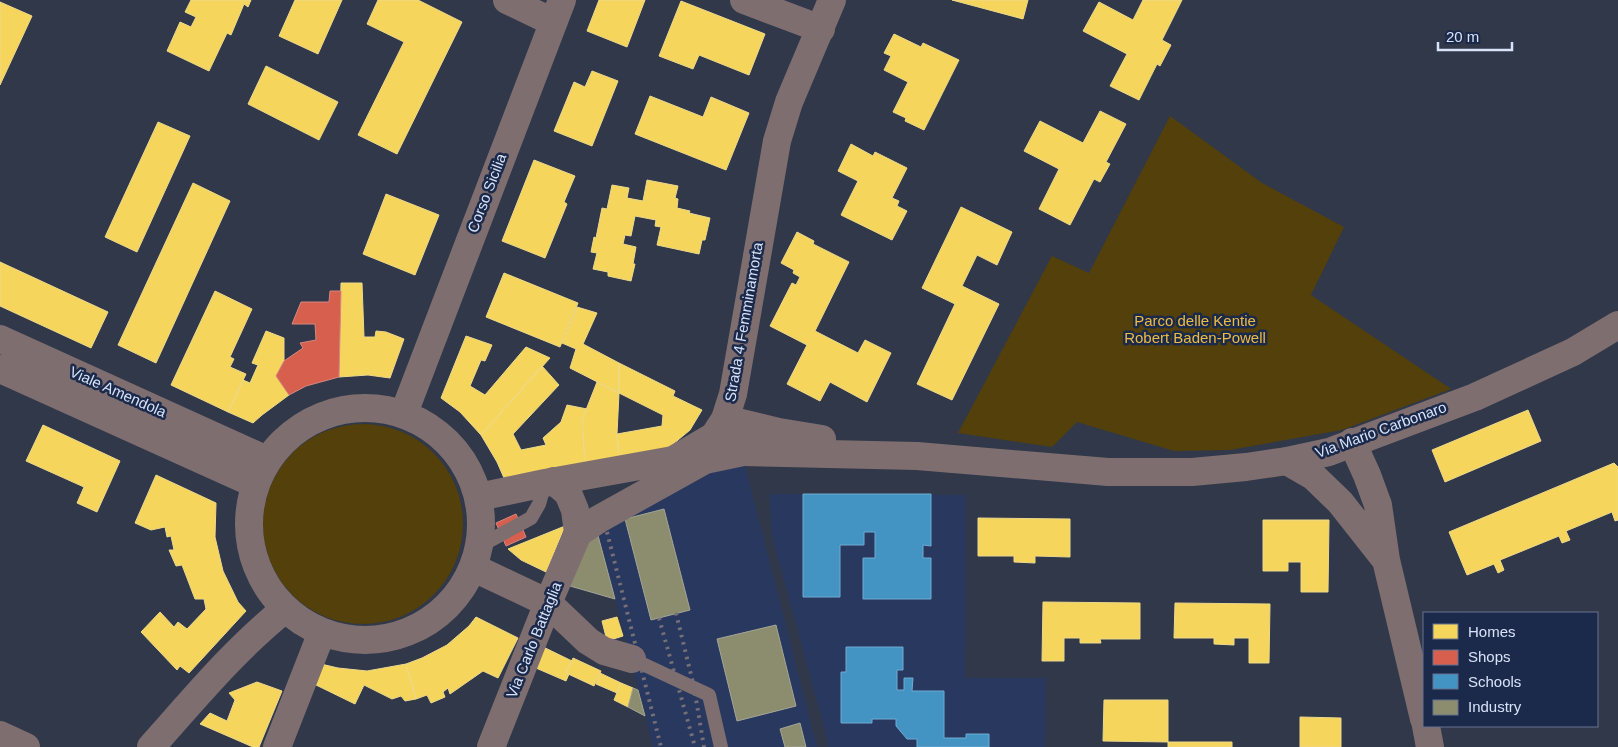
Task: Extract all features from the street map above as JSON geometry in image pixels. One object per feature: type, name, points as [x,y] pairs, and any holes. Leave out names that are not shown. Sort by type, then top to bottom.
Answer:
[{"type":"street","points":[[507,0],[557,11]]},
{"type":"street","points":[[744,0],[821,28]]},
{"type":"street","name":"Strada 4 Femminamorta","points":[[715,438],[733,394],[777,141],[789,102],[832,0]]},
{"type":"street","name":"Corso Sicilia","points":[[404,413],[557,11]]},
{"type":"street","name":"Via Mario Carbonaro","points":[[917,456],[1108,472],[1192,472],[1287,461],[1329,452],[1475,397],[1573,352],[1618,325]]},
{"type":"street","name":"Viale Amendola","points":[[0,339],[267,460]]},
{"type":"street","name":"Viale Amendola","points":[[0,369],[255,484]]},
{"type":"street","points":[[365,407],[404,413],[438,432],[464,461],[479,497],[482,521],[477,557],[459,594],[437,616],[411,632],[382,640],[351,640],[322,632],[285,609],[264,582],[251,551],[248,517],[255,484],[267,460],[293,431],[327,413],[365,407]]},
{"type":"street","points":[[479,497],[549,482],[673,460],[715,438],[779,432],[917,456]]},
{"type":"street","points":[[715,438],[743,452],[917,456]]},
{"type":"street","points":[[549,482],[568,493],[576,510],[578,533],[599,519],[690,469],[715,438]]},
{"type":"street","points":[[1352,442],[1378,504],[1386,560],[1423,715]]},
{"type":"street","points":[[1287,461],[1313,476],[1340,502],[1386,560]]},
{"type":"street","name":"Via Carlo Battaglia","points":[[491,747],[578,533]]},
{"type":"street","points":[[477,557],[499,580],[548,603],[588,641],[604,651],[632,659]]},
{"type":"street","points":[[151,747],[260,629],[285,609]]},
{"type":"street","points":[[277,747],[322,632]]},
{"type":"street","points":[[1426,727],[1430,747]]},
{"type":"street","points":[[0,735],[26,747]]},
{"type":"lane","points":[[477,557],[531,518],[549,482]]},
{"type":"lane","points":[[632,659],[709,695],[721,747]]},
{"type":"shaded area","points":[[744,462],[817,747],[653,747],[596,528],[724,463]]},
{"type":"shaded area","points":[[769,494],[966,495],[965,678],[1046,678],[1045,747],[828,747],[772,536]]},
{"type":"green space","name":"Parco delle Kentie Robert Baden-Powell","points":[[1170,116],[1262,183],[1344,227],[1311,295],[1451,389],[1342,430],[1230,450],[1174,451],[1077,422],[1052,447],[958,433],[1052,256],[1089,273]]},
{"type":"green space","points":[[363,424],[382,426],[410,436],[426,447],[440,461],[455,486],[461,505],[463,524],[461,543],[451,571],[440,587],[426,601],[401,616],[382,622],[363,624],[344,622],[316,612],[300,601],[286,587],[271,562],[265,543],[263,524],[265,505],[275,477],[286,461],[300,447],[325,432],[344,426]]},
{"type":"building: Homes","points":[[191,0],[251,0],[248,7],[244,4],[231,35],[227,33],[209,71],[167,51],[180,22],[191,27],[196,17],[185,12]]},
{"type":"building: Homes","points":[[295,0],[342,0],[318,54],[279,36]]},
{"type":"building: Homes","points":[[378,0],[418,0],[462,22],[397,154],[358,135],[404,42],[367,24]]},
{"type":"building: Homes","points":[[599,0],[645,0],[627,47],[587,31]]},
{"type":"building: Homes","points":[[952,0],[1028,0],[1023,19]]},
{"type":"building: Homes","points":[[1143,0],[1182,0],[1162,40],[1171,45],[1160,66],[1157,64],[1139,100],[1110,86],[1127,54],[1083,31],[1099,2],[1133,20]]},
{"type":"building: Homes","points":[[681,1],[765,34],[749,75],[699,55],[693,69],[659,56]]},
{"type":"building: Homes","points":[[0,2],[32,16],[0,85]]},
{"type":"building: Homes","points":[[894,34],[921,47],[923,43],[959,60],[924,130],[905,121],[906,118],[893,112],[908,82],[884,70],[891,56],[884,53]]},
{"type":"building: Homes","points":[[266,66],[338,102],[319,140],[248,104]]},
{"type":"building: Homes","points":[[592,71],[618,81],[592,146],[554,131],[574,82],[585,87]]},
{"type":"building: Homes","points":[[650,96],[703,117],[711,97],[749,113],[726,170],[635,134]]},
{"type":"building: Homes","points":[[1100,111],[1126,124],[1106,162],[1110,164],[1100,182],[1094,179],[1070,225],[1039,209],[1059,169],[1024,151],[1040,121],[1083,143]]},
{"type":"building: Homes","points":[[158,122],[190,136],[137,252],[105,237]]},
{"type":"building: Homes","points":[[851,144],[873,156],[875,152],[907,168],[892,198],[899,201],[897,206],[907,211],[892,240],[841,215],[858,181],[838,171]]},
{"type":"building: Homes","points":[[534,160],[575,176],[564,202],[567,204],[545,258],[502,241]]},
{"type":"building: Homes","points":[[647,180],[678,186],[675,198],[678,199],[677,208],[710,218],[705,240],[702,240],[699,254],[657,245],[661,227],[655,226],[656,220],[635,216],[631,236],[625,235],[623,244],[636,247],[631,281],[608,276],[608,272],[593,269],[597,253],[591,252],[594,237],[596,238],[602,208],[607,209],[612,185],[629,188],[627,198],[643,201]]},
{"type":"building: Homes","points":[[193,183],[230,201],[156,363],[118,345]]},
{"type":"building: Homes","points":[[386,194],[439,215],[415,275],[363,254]]},
{"type":"building: Homes","points":[[961,207],[1012,232],[997,265],[977,255],[962,286],[999,304],[952,400],[917,384],[955,304],[922,288]]},
{"type":"building: Homes","points":[[797,232],[814,241],[813,244],[849,262],[815,331],[858,353],[865,340],[891,353],[867,402],[830,382],[820,401],[787,384],[807,345],[770,326],[792,283],[796,285],[800,277],[793,273],[794,270],[781,263]]},
{"type":"building: Homes","points":[[0,262],[108,312],[91,348],[0,306]]},
{"type":"building: Homes","points":[[504,273],[578,303],[560,347],[486,317]]},
{"type":"building: Homes","points":[[341,283],[362,283],[364,337],[375,337],[376,331],[386,332],[404,339],[390,378],[368,375],[339,377]]},
{"type":"building: Homes","points":[[215,291],[252,309],[230,357],[234,359],[230,367],[246,374],[228,412],[171,385]]},
{"type":"building: Homes","points":[[577,307],[597,313],[583,344],[619,363],[619,393],[570,368],[576,349],[562,343]]},
{"type":"building: Homes","points":[[266,331],[284,338],[284,361],[276,376],[289,395],[253,423],[228,412],[243,380],[250,383],[258,365],[252,363]]},
{"type":"building: Homes","points":[[466,336],[492,345],[485,361],[481,360],[470,386],[485,395],[526,347],[550,358],[481,435],[460,412],[441,398]]},
{"type":"building: Homes","points":[[619,363],[675,391],[673,396],[702,410],[690,430],[666,450],[619,458],[617,434],[662,426],[663,415],[619,393]]},
{"type":"building: Homes","points":[[542,366],[559,385],[513,434],[521,450],[546,445],[543,438],[561,422],[567,405],[587,409],[582,420],[585,463],[504,478],[481,435]]},
{"type":"building: Homes","points":[[597,382],[619,393],[617,434],[619,458],[585,463],[582,420]]},
{"type":"building: Homes","points":[[1528,410],[1541,441],[1445,482],[1432,450]]},
{"type":"building: Homes","points":[[43,425],[120,461],[97,512],[77,503],[84,487],[26,461]]},
{"type":"building: Homes","points":[[1614,463],[1618,467],[1618,520],[1615,521],[1612,512],[1566,531],[1570,540],[1562,543],[1559,536],[1500,560],[1504,570],[1498,573],[1494,564],[1467,575],[1449,532]]},
{"type":"building: Homes","points":[[156,475],[216,503],[215,537],[223,571],[238,602],[246,611],[189,673],[180,666],[177,670],[141,632],[160,612],[174,627],[178,622],[187,629],[206,609],[204,599],[195,599],[182,565],[176,566],[169,550],[174,550],[171,536],[167,537],[165,527],[151,530],[135,523]]},
{"type":"building: Homes","points":[[978,518],[1070,519],[1070,557],[1035,556],[1035,563],[1014,562],[1014,556],[978,556]]},
{"type":"building: Homes","points":[[1263,520],[1329,520],[1328,592],[1301,592],[1301,562],[1288,562],[1288,571],[1263,571]]},
{"type":"building: Homes","points":[[565,526],[546,572],[521,560],[508,549]]},
{"type":"building: Homes","points":[[1043,602],[1140,603],[1140,639],[1100,639],[1101,643],[1080,643],[1080,638],[1064,638],[1064,661],[1042,661]]},
{"type":"building: Homes","points":[[1175,603],[1270,604],[1269,663],[1249,663],[1249,638],[1234,638],[1234,645],[1214,644],[1214,638],[1174,638]]},
{"type":"building: Homes","points":[[476,617],[518,638],[498,678],[483,671],[450,694],[448,688],[443,692],[445,697],[431,703],[427,695],[416,699],[406,664],[447,645],[469,626]]},
{"type":"building: Homes","points":[[617,617],[623,636],[607,641],[602,621]]},
{"type":"building: Homes","points":[[537,644],[572,661],[566,673],[569,674],[566,681],[529,665]]},
{"type":"building: Homes","points":[[573,658],[601,671],[594,686],[566,673]]},
{"type":"building: Homes","points":[[321,664],[367,671],[406,664],[416,699],[405,701],[401,696],[392,699],[364,685],[355,704],[314,684]]},
{"type":"building: Homes","points":[[600,673],[621,683],[617,693],[596,684]]},
{"type":"building: Homes","points":[[257,682],[282,691],[259,747],[253,747],[200,724],[210,713],[227,721],[235,700],[229,693]]},
{"type":"building: Homes","points":[[621,683],[633,688],[628,707],[614,700]]},
{"type":"building: Homes","points":[[1104,700],[1168,700],[1168,742],[1103,741]]},
{"type":"building: Homes","points":[[1300,717],[1341,718],[1341,747],[1300,747]]},
{"type":"building: Homes","points":[[1168,742],[1232,742],[1232,747],[1168,747]]},
{"type":"building: Shops","points":[[330,291],[341,291],[339,377],[306,386],[289,395],[276,376],[284,361],[303,348],[300,343],[316,340],[315,324],[292,324],[301,302],[329,302]]},
{"type":"building: Shops","points":[[516,514],[526,537],[506,546],[496,523]]},
{"type":"building: Schools","points":[[803,494],[931,494],[931,546],[923,545],[923,558],[931,558],[931,599],[863,599],[863,558],[875,558],[875,532],[864,532],[864,545],[840,545],[840,597],[803,597]]},
{"type":"building: Schools","points":[[846,647],[903,647],[903,670],[897,670],[897,690],[904,690],[904,678],[913,678],[912,691],[944,691],[944,738],[966,738],[966,734],[989,734],[989,747],[917,747],[917,739],[907,739],[896,726],[896,719],[872,719],[872,723],[841,723],[841,672],[846,672]]},
{"type":"building: Industry","points":[[664,509],[690,610],[651,620],[625,519]]},
{"type":"building: Industry","points":[[596,528],[615,599],[563,584]]},
{"type":"building: Industry","points":[[776,625],[796,706],[737,721],[717,639]]},
{"type":"building: Industry","points":[[633,688],[638,690],[645,716],[628,707]]},
{"type":"building: Industry","points":[[800,723],[806,747],[785,747],[780,729]]},
{"type":"railway","points":[[607,532],[661,747]]},
{"type":"railway","points":[[676,613],[694,687],[704,747]]},
{"type":"railway","points":[[659,618],[695,747]]}]
